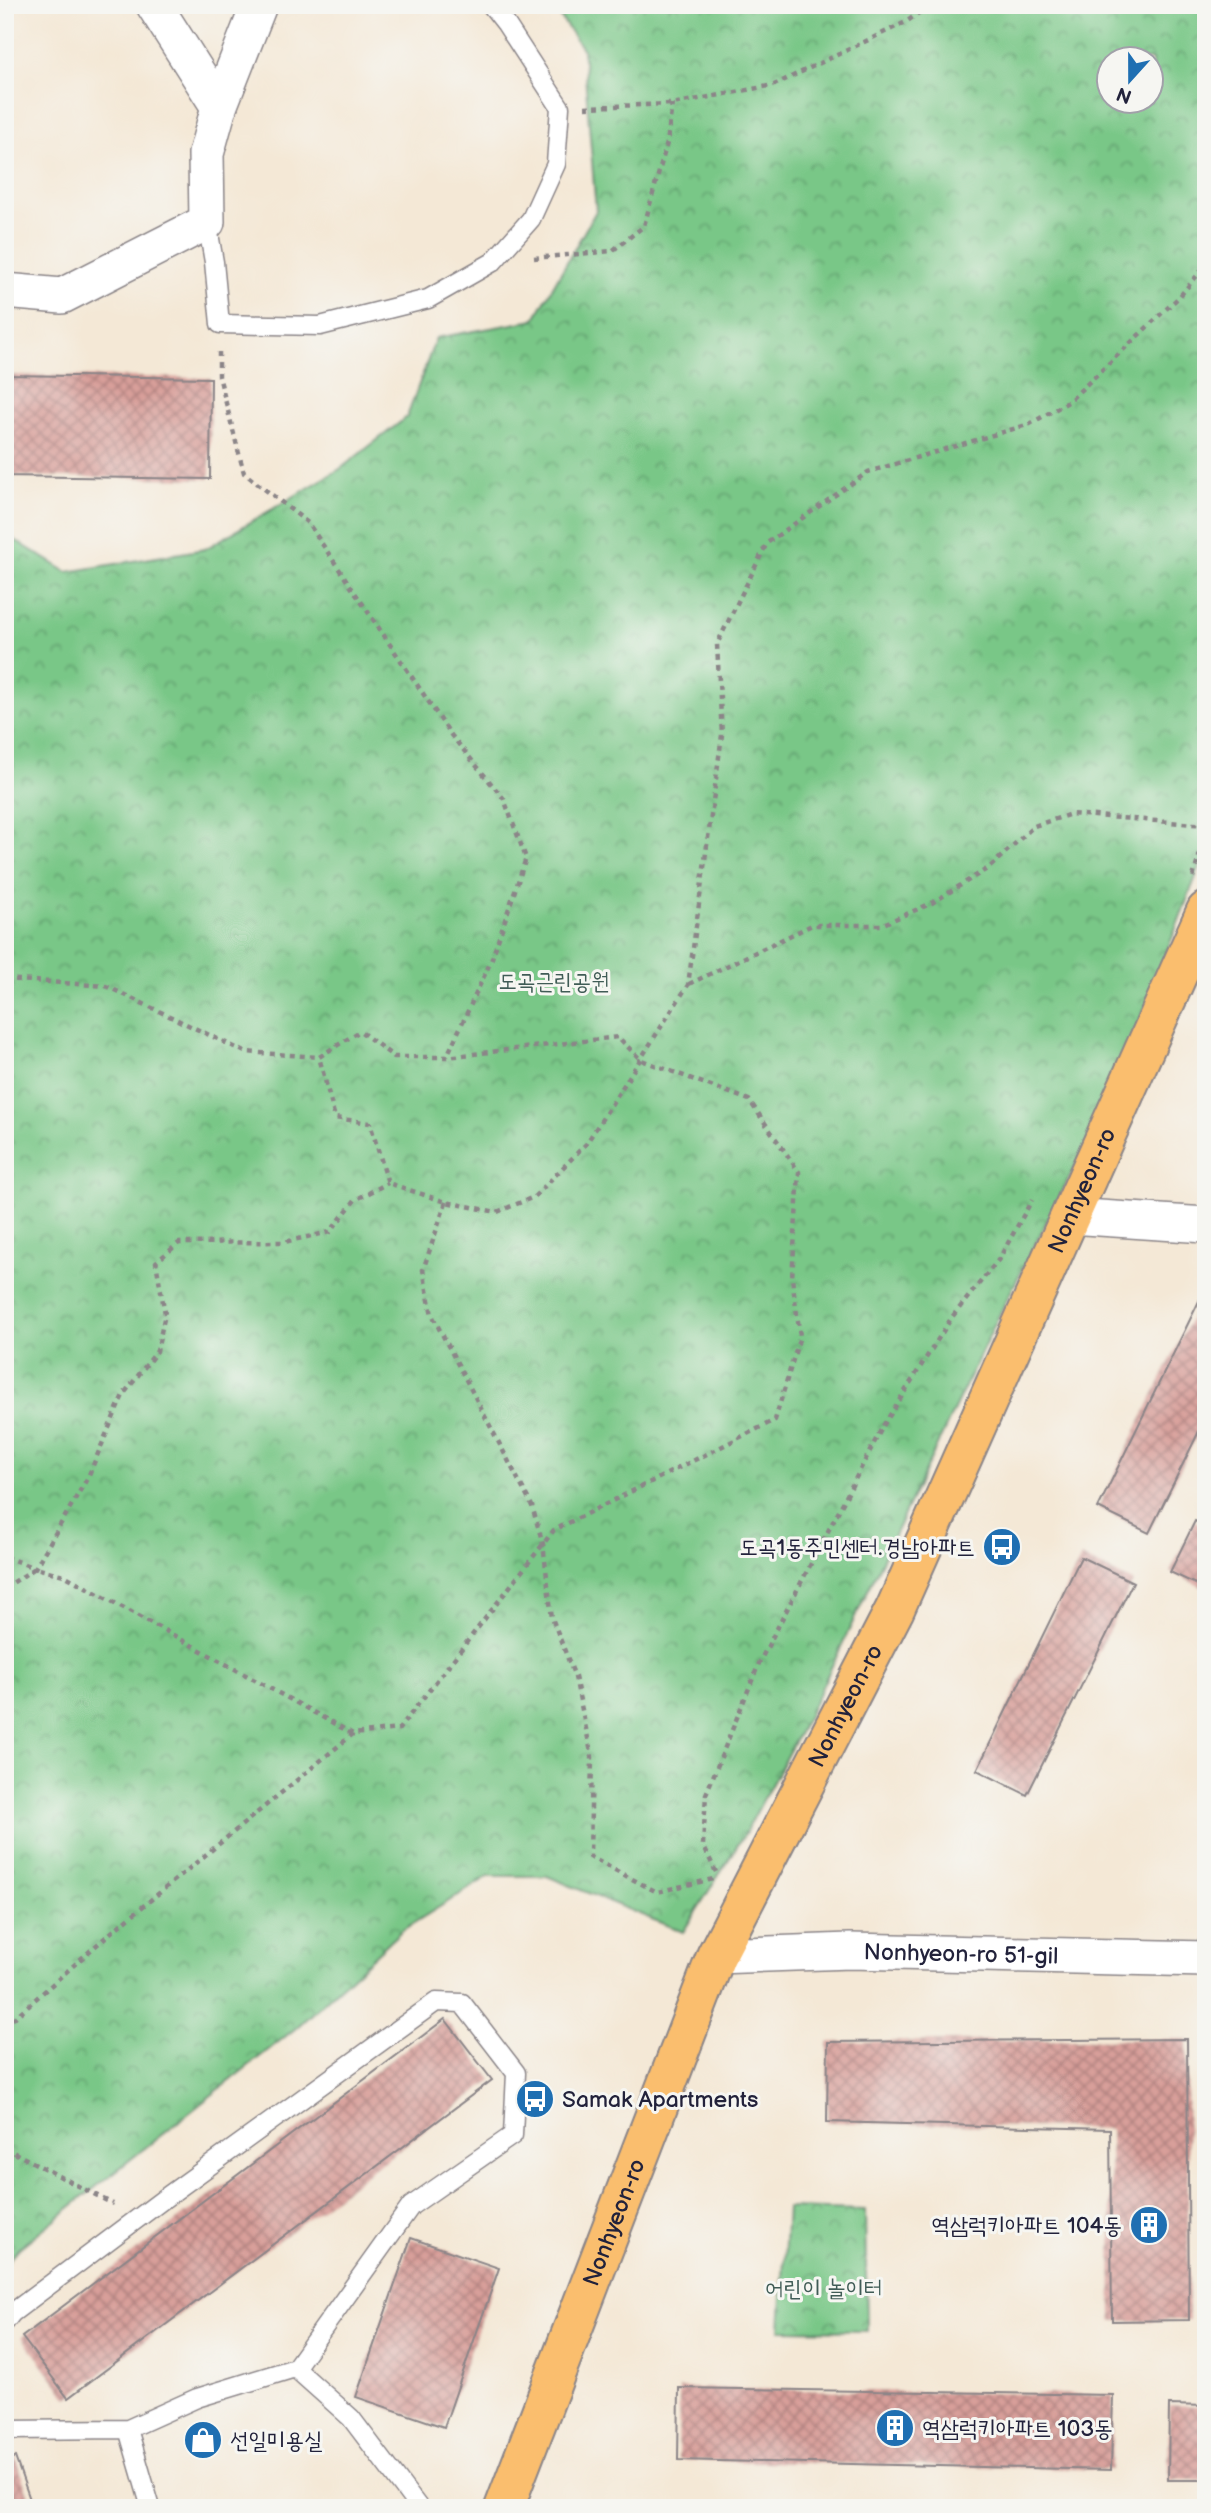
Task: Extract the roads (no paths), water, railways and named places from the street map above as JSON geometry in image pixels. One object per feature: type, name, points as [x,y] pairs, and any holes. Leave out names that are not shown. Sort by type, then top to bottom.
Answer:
[{"type":"main road","name":"Nonhyeon-ro","points":[[504,2508],[716,1956],[895,1609],[1069,1216],[1199,896]]},
{"type":"street","points":[[154,5],[219,107]]},
{"type":"street","points":[[5,291],[62,296],[207,222],[206,153],[219,107],[259,5]]},
{"type":"street","points":[[1069,1216],[1206,1225]]},
{"type":"street","name":"Nonhyeon-ro 51-gil","points":[[716,1956],[850,1951],[1206,1959]]},
{"type":"lane","points":[[207,222],[220,324],[320,326],[428,299],[493,262],[531,219],[556,164],[560,107],[491,5]]},
{"type":"lane","points":[[5,2322],[12,2313],[169,2195],[436,2002],[462,2003],[516,2073],[513,2134],[411,2206],[295,2368],[197,2398],[128,2429],[5,2430]]},
{"type":"lane","points":[[295,2368],[351,2418],[419,2508]]},
{"type":"lane","points":[[128,2429],[151,2508]]},
{"type":"place","name":"도곡1동주민센터.경남아파트","points":[[1002,1547]]},
{"type":"place","name":"Samak Apartments","points":[[535,2099]]},
{"type":"place","name":"역삼럭키아파트 104동","points":[[1149,2225]]},
{"type":"place","name":"역삼럭키아파트 103동","points":[[895,2428]]},
{"type":"place","name":"선일미용실","points":[[203,2440]]},
{"type":"park label","name":"도곡근린공원","points":[[554,981]]},
{"type":"park label","name":"어린이 놀이터","points":[[824,2288]]}]
